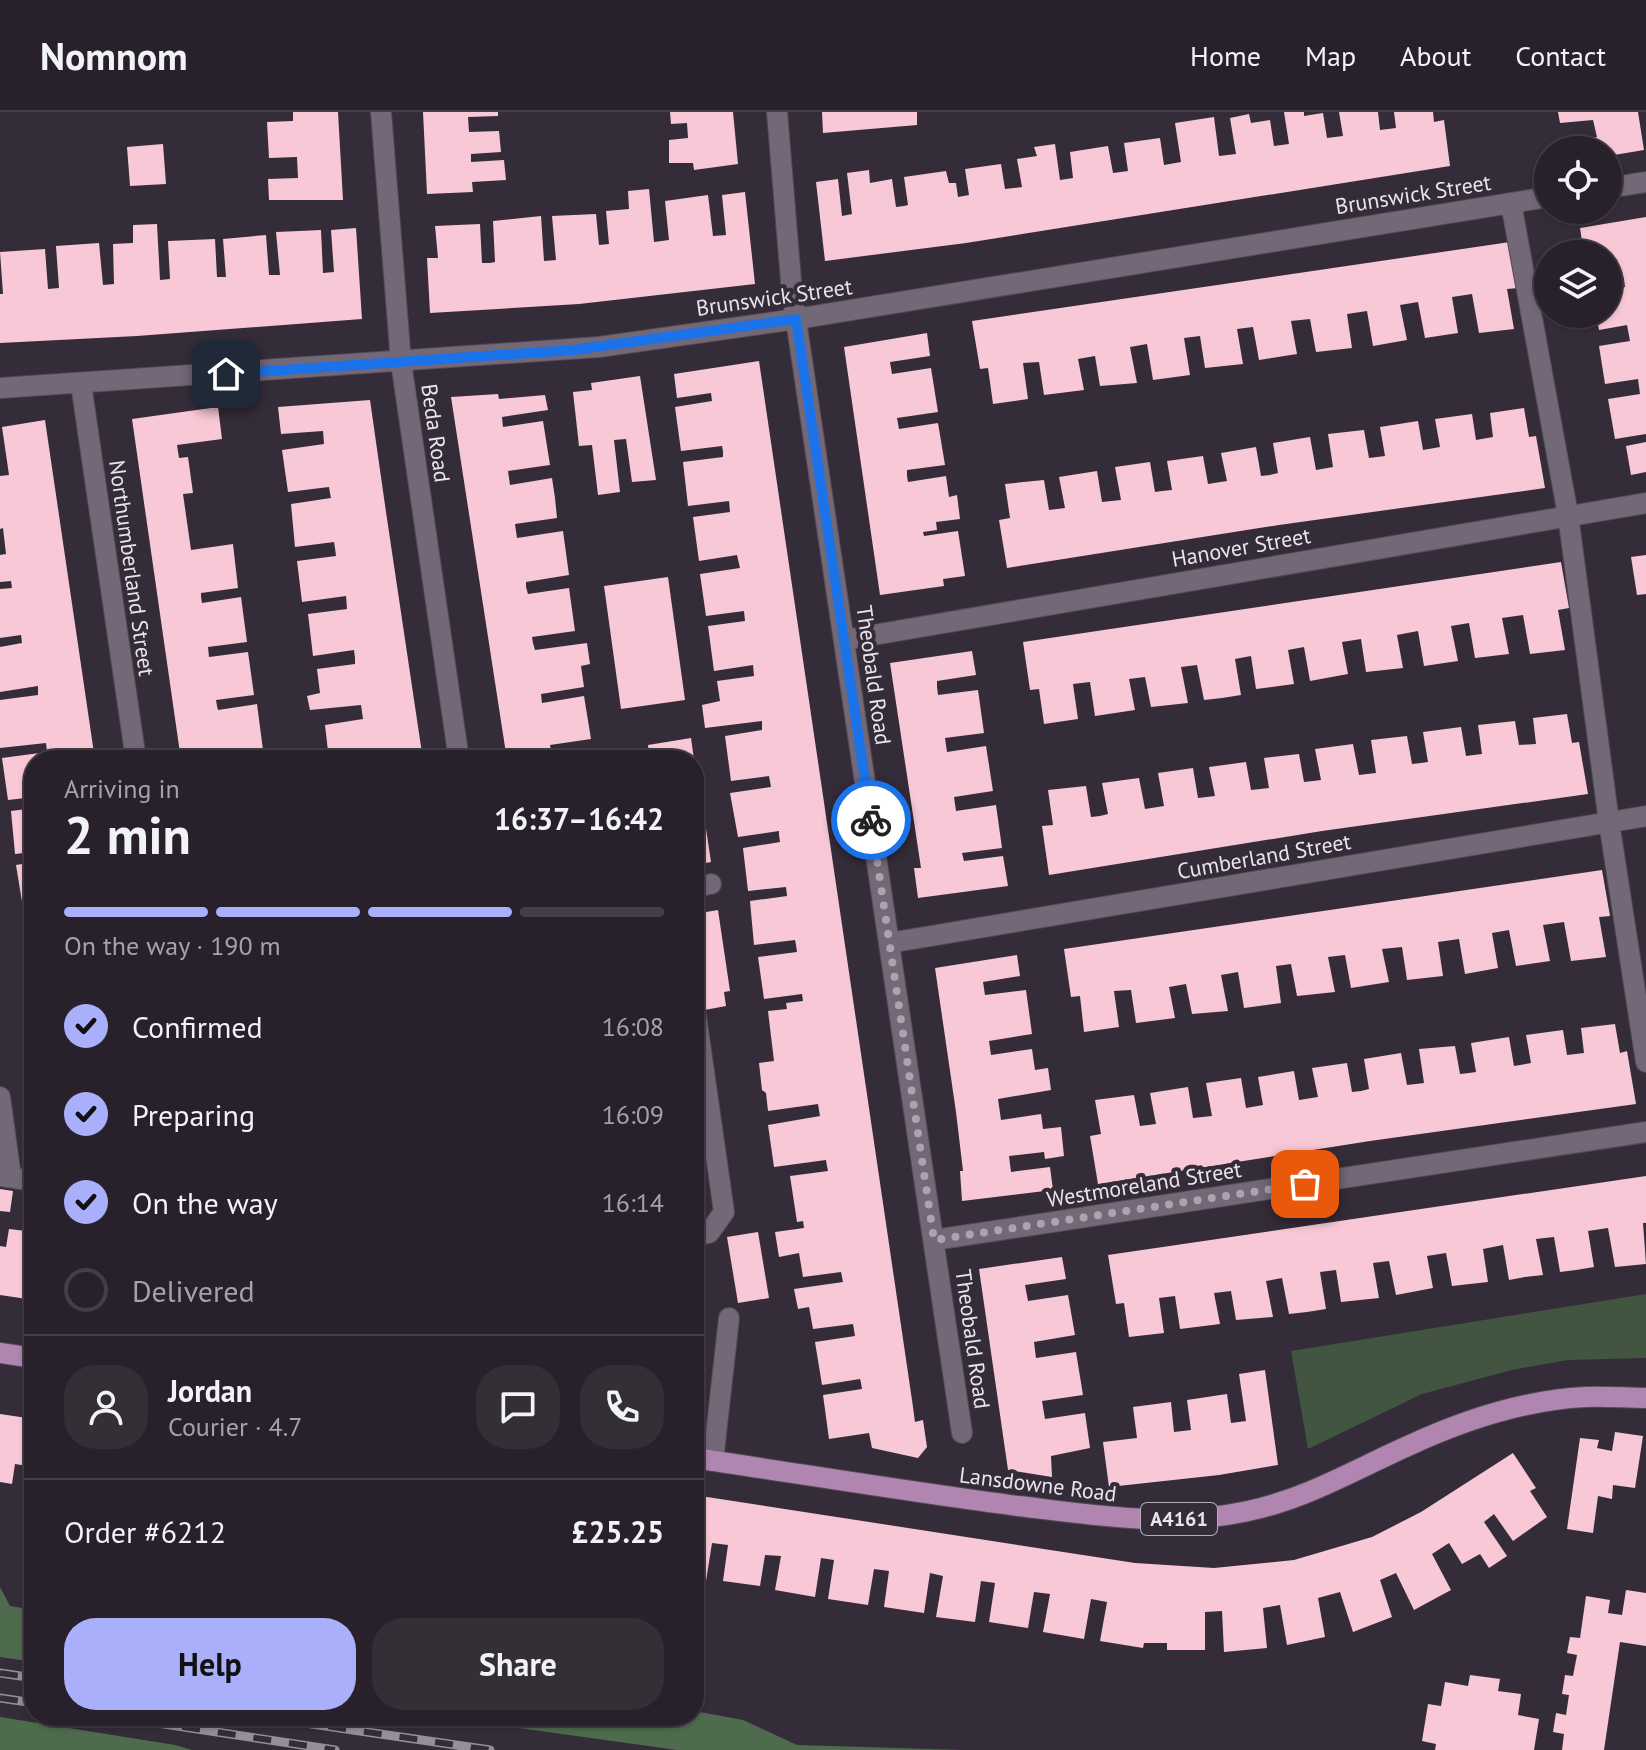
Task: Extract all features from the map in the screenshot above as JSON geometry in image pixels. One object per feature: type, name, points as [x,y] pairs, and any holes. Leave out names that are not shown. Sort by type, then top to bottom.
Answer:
[{"type":"main road","points":[[0,1353],[24,1357]]},
{"type":"main road","name":"Lansdowne Road","points":[[704,1459],[970,1500],[1110,1517],[1194,1519],[1248,1511],[1300,1497],[1412,1444],[1503,1412],[1586,1397],[1646,1398]]},
{"type":"street","name":"Beda Road","points":[[381,112],[401,362],[458,750]]},
{"type":"street","name":"Theobald Road","points":[[777,112],[787,249],[796,319],[962,1433]]},
{"type":"street","points":[[1622,186],[1646,182]]},
{"type":"street","name":"Brunswick Street","points":[[0,388],[599,347],[796,319],[1534,199]]},
{"type":"street","points":[[1511,203],[1568,515],[1609,822],[1646,1062]]},
{"type":"street","name":"Northumberland Street","points":[[81,384],[135,750]]},
{"type":"street","name":"Hanover Street","points":[[844,640],[1646,503]]},
{"type":"street","name":"Cumberland Street","points":[[889,943],[1646,816]]},
{"type":"street","points":[[704,1072],[724,1212],[709,1233],[704,1234]]},
{"type":"street","points":[[0,1097],[6,1176]]},
{"type":"street","name":"Westmoreland Street","points":[[934,1240],[1646,1132]]},
{"type":"street","points":[[704,1454],[729,1318]]},
{"type":"green space","points":[[1646,1294],[1646,1358],[1568,1360],[1512,1370],[1422,1394],[1308,1449],[1291,1351]]},
{"type":"green space","points":[[0,1587],[10,1606],[24,1608],[24,1661],[0,1657]]},
{"type":"green space","points":[[704,1713],[743,1720],[797,1745],[964,1750],[677,1750],[504,1726],[704,1726]]},
{"type":"green space","points":[[0,1717],[24,1721],[24,1726],[56,1726],[192,1750],[0,1750]]},
{"type":"building","points":[[293,112],[338,112],[343,200],[269,200],[268,179],[298,178],[297,157],[269,158],[267,122],[293,121]]},
{"type":"building","points":[[423,112],[498,112],[498,116],[468,117],[469,132],[499,131],[501,152],[471,154],[471,162],[504,160],[506,180],[472,182],[473,192],[427,194]]},
{"type":"building","points":[[670,112],[733,112],[738,164],[694,170],[693,163],[669,163],[669,140],[688,138],[687,123],[671,124]]},
{"type":"building","points":[[822,112],[917,112],[917,125],[823,133]]},
{"type":"building","points":[[1284,112],[1304,112],[1304,116],[1323,113],[1327,138],[1343,136],[1339,112],[1378,112],[1380,130],[1396,128],[1394,112],[1433,112],[1434,122],[1444,120],[1450,166],[966,243],[825,261],[816,182],[838,179],[842,216],[852,214],[847,173],[869,170],[870,183],[892,179],[896,207],[904,206],[908,205],[904,177],[946,171],[949,183],[956,183],[958,197],[969,195],[965,169],[1001,164],[1005,189],[1022,187],[1017,159],[1037,156],[1034,147],[1055,144],[1060,180],[1073,178],[1070,152],[1108,146],[1113,173],[1128,171],[1124,143],[1160,138],[1164,165],[1181,162],[1175,123],[1214,117],[1219,156],[1236,154],[1230,118],[1249,114],[1251,123],[1270,120],[1274,146],[1289,144]]},
{"type":"building","points":[[1558,112],[1638,112],[1644,150],[1622,154],[1622,136],[1597,136],[1593,120],[1560,123]]},
{"type":"building","points":[[163,144],[166,184],[130,186],[127,147]]},
{"type":"building","points":[[649,189],[654,242],[669,240],[665,201],[708,195],[713,236],[726,235],[722,195],[745,192],[755,284],[579,304],[430,313],[427,258],[438,258],[435,226],[480,224],[482,263],[490,263],[495,262],[493,221],[541,216],[544,261],[556,260],[552,216],[596,214],[599,245],[609,244],[606,211],[629,209],[628,191]]},
{"type":"building","points":[[1646,217],[1646,434],[1615,439],[1608,399],[1640,394],[1638,379],[1605,384],[1599,346],[1630,341],[1627,325],[1622,326],[1622,288],[1625,287],[1622,240],[1582,240],[1580,228],[1622,224],[1622,221]]},
{"type":"building","points":[[157,224],[160,280],[170,279],[168,241],[215,239],[217,277],[226,277],[223,239],[266,235],[269,275],[280,275],[276,232],[321,230],[323,273],[334,272],[331,230],[356,228],[362,319],[0,343],[0,294],[3,294],[0,252],[45,249],[48,289],[59,288],[56,246],[99,243],[103,285],[114,284],[113,244],[133,243],[133,225]]},
{"type":"building","points":[[1510,242],[1518,288],[1507,289],[1514,329],[1479,333],[1472,294],[1452,297],[1458,333],[1425,338],[1418,302],[1400,305],[1407,340],[1373,346],[1367,311],[1347,314],[1352,348],[1316,352],[1310,319],[1291,321],[1297,354],[1259,360],[1253,327],[1237,329],[1243,364],[1205,368],[1200,336],[1184,338],[1190,375],[1153,380],[1147,344],[1130,347],[1137,383],[1100,386],[1095,356],[1078,359],[1084,390],[1044,395],[1039,362],[1023,363],[1028,399],[993,404],[988,368],[980,369],[972,321]]},
{"type":"building","points":[[927,333],[930,356],[890,362],[892,374],[931,368],[938,412],[897,418],[899,429],[938,423],[945,465],[907,470],[908,482],[946,476],[949,497],[957,495],[960,519],[936,522],[937,530],[923,532],[924,536],[958,531],[965,576],[943,579],[944,586],[880,595],[844,347]]},
{"type":"building","points":[[759,361],[915,1422],[923,1420],[927,1447],[918,1458],[872,1448],[869,1433],[829,1439],[823,1395],[862,1389],[860,1379],[822,1385],[815,1342],[855,1336],[853,1324],[813,1329],[809,1307],[798,1309],[794,1289],[843,1282],[841,1272],[803,1277],[799,1253],[779,1257],[775,1232],[804,1228],[803,1221],[797,1222],[790,1176],[828,1171],[826,1160],[774,1167],[768,1125],[820,1116],[818,1104],[768,1111],[766,1093],[762,1090],[759,1063],[774,1061],[768,1011],[787,1009],[786,1003],[803,1001],[802,994],[764,999],[758,957],[797,952],[795,940],[754,945],[750,901],[787,896],[786,887],[748,891],[743,848],[780,842],[779,831],[738,837],[730,793],[771,787],[769,776],[731,781],[725,736],[762,730],[762,721],[705,728],[702,705],[720,701],[717,681],[754,676],[753,665],[714,671],[708,626],[745,621],[744,611],[706,616],[700,574],[740,568],[737,555],[699,561],[693,517],[730,512],[729,501],[688,506],[683,462],[723,457],[723,451],[722,446],[681,451],[675,407],[712,401],[711,393],[677,398],[674,374]]},
{"type":"building","points":[[640,376],[656,480],[632,482],[626,439],[614,440],[620,492],[598,495],[592,445],[579,446],[573,392],[592,390],[591,383]]},
{"type":"building","points":[[498,394],[499,399],[545,395],[548,410],[502,417],[503,427],[543,421],[550,465],[508,471],[510,485],[552,478],[557,518],[515,524],[517,538],[563,531],[569,575],[526,582],[526,587],[528,594],[569,588],[575,631],[532,637],[535,650],[587,643],[590,664],[581,666],[584,687],[541,694],[542,703],[584,696],[591,739],[550,745],[551,750],[505,750],[451,397]]},
{"type":"building","points":[[370,400],[422,750],[328,750],[325,725],[363,719],[361,705],[310,710],[307,696],[320,693],[317,669],[355,664],[355,658],[354,650],[313,656],[308,614],[347,609],[346,596],[302,602],[297,561],[336,556],[334,542],[295,547],[291,504],[331,498],[329,487],[288,492],[282,450],[324,444],[323,431],[281,434],[278,407]]},
{"type":"building","points":[[218,407],[222,439],[177,445],[179,458],[188,457],[193,493],[183,494],[191,550],[233,544],[238,588],[201,593],[201,597],[202,603],[241,597],[247,642],[208,647],[209,657],[248,652],[254,695],[216,700],[218,710],[257,704],[263,750],[180,750],[132,419]]},
{"type":"building","points":[[1524,408],[1529,437],[1536,436],[1545,488],[1279,525],[1007,568],[999,520],[1010,518],[1005,484],[1044,480],[1049,510],[1065,508],[1059,477],[1097,471],[1102,502],[1121,500],[1115,467],[1150,462],[1155,492],[1172,490],[1167,461],[1203,456],[1208,484],[1227,481],[1221,453],[1256,447],[1261,476],[1270,475],[1278,473],[1273,443],[1310,437],[1316,470],[1333,467],[1328,434],[1364,430],[1369,458],[1385,456],[1380,427],[1418,421],[1423,450],[1440,447],[1435,419],[1472,414],[1476,440],[1493,437],[1490,413]]},
{"type":"building","points":[[45,420],[94,750],[47,750],[46,743],[0,748],[0,700],[38,695],[38,686],[0,692],[0,647],[22,643],[21,635],[0,638],[0,589],[12,588],[11,581],[0,582],[0,555],[6,554],[3,528],[0,529],[0,476],[9,475],[2,427]]},
{"type":"building","points":[[1646,442],[1646,472],[1631,475],[1626,446]]},
{"type":"building","points":[[1646,555],[1646,594],[1637,595],[1631,557]]},
{"type":"building","points":[[1561,562],[1569,608],[1558,610],[1565,650],[1530,654],[1523,615],[1502,618],[1509,654],[1475,658],[1469,623],[1451,626],[1458,661],[1424,666],[1418,631],[1397,635],[1403,668],[1366,672],[1361,639],[1342,642],[1348,674],[1310,681],[1304,647],[1288,650],[1294,684],[1256,689],[1251,656],[1235,659],[1241,695],[1222,698],[1204,700],[1197,665],[1181,667],[1188,703],[1151,707],[1145,677],[1129,679],[1135,710],[1095,716],[1090,682],[1073,684],[1078,719],[1044,724],[1039,689],[1030,690],[1023,642]]},
{"type":"building","points":[[668,577],[685,700],[621,709],[604,586]]},
{"type":"building","points":[[972,651],[976,675],[937,681],[938,695],[978,690],[984,733],[945,738],[947,752],[986,746],[993,791],[954,797],[956,811],[996,805],[1002,848],[962,853],[964,861],[1003,856],[1008,886],[918,898],[914,868],[921,868],[890,663]]},
{"type":"building","points":[[1567,714],[1572,743],[1579,742],[1588,794],[1322,831],[1049,875],[1042,826],[1053,825],[1048,790],[1086,786],[1091,817],[1100,816],[1108,814],[1102,783],[1139,778],[1145,809],[1164,806],[1158,773],[1193,768],[1198,798],[1215,796],[1209,767],[1246,762],[1251,790],[1269,788],[1264,758],[1299,754],[1304,782],[1321,780],[1315,749],[1353,744],[1359,775],[1376,773],[1371,740],[1407,736],[1412,764],[1421,763],[1428,762],[1423,732],[1461,727],[1466,756],[1482,754],[1478,725],[1515,721],[1519,745],[1536,744],[1533,718]]},
{"type":"building","points":[[691,738],[693,750],[649,750],[648,745]]},
{"type":"building","points":[[24,755],[24,798],[8,800],[2,758]]},
{"type":"building","points":[[24,809],[24,853],[15,854],[11,811]]},
{"type":"building","points":[[704,822],[711,862],[704,863]]},
{"type":"building","points":[[24,864],[23,908],[16,865]]},
{"type":"building","points":[[1602,870],[1610,916],[1599,917],[1606,957],[1571,961],[1564,922],[1543,925],[1550,961],[1516,966],[1509,930],[1492,933],[1498,968],[1465,974],[1459,939],[1438,942],[1443,976],[1407,980],[1402,947],[1382,949],[1389,982],[1351,988],[1345,955],[1328,957],[1335,992],[1297,996],[1291,964],[1276,966],[1281,1003],[1244,1008],[1238,972],[1221,975],[1228,1011],[1192,1014],[1186,984],[1169,987],[1175,1018],[1136,1023],[1131,990],[1114,991],[1119,1027],[1084,1032],[1080,996],[1071,997],[1064,949]]},
{"type":"building","points":[[718,910],[730,991],[724,992],[726,1006],[704,1010],[704,912]]},
{"type":"building","points":[[1017,955],[1020,976],[983,982],[985,995],[1026,990],[1032,1034],[989,1041],[991,1055],[1032,1049],[1035,1070],[1048,1068],[1051,1090],[998,1099],[1001,1120],[1041,1114],[1043,1129],[1061,1127],[1064,1156],[1045,1159],[1044,1152],[1009,1156],[1011,1172],[1050,1167],[1053,1190],[962,1201],[960,1171],[963,1171],[935,968]]},
{"type":"building","points":[[1615,1024],[1620,1053],[1627,1051],[1636,1104],[1370,1141],[1098,1184],[1090,1136],[1101,1134],[1095,1100],[1134,1095],[1140,1126],[1156,1124],[1150,1093],[1188,1087],[1193,1118],[1212,1116],[1206,1083],[1241,1078],[1246,1108],[1263,1105],[1258,1077],[1294,1071],[1299,1100],[1318,1097],[1312,1068],[1347,1063],[1352,1092],[1361,1091],[1369,1089],[1364,1059],[1401,1053],[1407,1085],[1424,1083],[1419,1049],[1455,1046],[1460,1074],[1469,1073],[1476,1072],[1471,1043],[1509,1037],[1514,1066],[1531,1063],[1526,1035],[1563,1030],[1567,1055],[1584,1053],[1581,1028]]},
{"type":"building","points":[[1646,1176],[1646,1223],[1643,1223],[1646,1264],[1615,1267],[1608,1228],[1588,1231],[1594,1267],[1576,1270],[1560,1272],[1554,1237],[1536,1239],[1543,1275],[1509,1280],[1503,1245],[1483,1249],[1488,1282],[1452,1286],[1446,1253],[1427,1256],[1433,1288],[1396,1295],[1389,1261],[1373,1263],[1379,1298],[1341,1302],[1336,1270],[1320,1272],[1326,1309],[1307,1312],[1289,1314],[1282,1278],[1266,1281],[1273,1317],[1236,1320],[1231,1291],[1214,1293],[1220,1324],[1180,1329],[1175,1296],[1159,1298],[1164,1333],[1129,1337],[1124,1303],[1116,1304],[1108,1255]]},
{"type":"building","points":[[0,1189],[13,1191],[10,1212],[0,1211]]},
{"type":"building","points":[[9,1229],[24,1231],[24,1299],[0,1295],[0,1246],[6,1247]]},
{"type":"building","points":[[758,1232],[769,1298],[738,1303],[727,1237]]},
{"type":"building","points":[[1062,1257],[1066,1279],[1025,1285],[1028,1301],[1068,1295],[1075,1335],[1034,1342],[1036,1358],[1076,1352],[1083,1395],[1042,1401],[1045,1419],[1085,1413],[1090,1448],[1051,1456],[1052,1477],[1008,1470],[979,1269]]},
{"type":"building","points":[[1265,1370],[1278,1465],[1109,1487],[1103,1442],[1137,1438],[1133,1407],[1171,1402],[1174,1432],[1191,1430],[1187,1400],[1227,1394],[1231,1423],[1246,1421],[1239,1374]]},
{"type":"building","points":[[0,1414],[24,1418],[24,1465],[15,1464],[12,1484],[0,1482]]},
{"type":"building","points":[[1615,1432],[1643,1436],[1635,1488],[1613,1485],[1612,1499],[1598,1496],[1593,1533],[1567,1529],[1580,1438],[1599,1440],[1597,1448],[1612,1451]]},
{"type":"building","points":[[1513,1453],[1536,1488],[1530,1491],[1547,1517],[1513,1541],[1494,1514],[1484,1522],[1507,1556],[1489,1568],[1480,1554],[1462,1564],[1449,1543],[1432,1554],[1451,1590],[1414,1610],[1396,1573],[1380,1580],[1392,1617],[1353,1632],[1340,1592],[1318,1598],[1325,1637],[1287,1645],[1280,1605],[1263,1608],[1267,1648],[1224,1652],[1222,1611],[1205,1612],[1205,1650],[1167,1650],[1167,1643],[1144,1643],[1143,1648],[1100,1641],[1107,1602],[1091,1599],[1084,1639],[1043,1632],[1050,1594],[1034,1592],[1028,1628],[989,1622],[995,1583],[981,1581],[975,1622],[936,1617],[943,1576],[930,1573],[924,1613],[884,1607],[889,1571],[874,1569],[868,1605],[828,1599],[834,1560],[821,1558],[815,1597],[775,1590],[781,1556],[765,1555],[760,1586],[723,1581],[728,1545],[712,1543],[704,1581],[704,1497],[1135,1563],[1214,1568],[1294,1560],[1372,1537],[1421,1512]]},
{"type":"building","points":[[1626,1590],[1646,1593],[1646,1646],[1620,1642],[1604,1750],[1562,1750],[1564,1734],[1553,1732],[1556,1713],[1566,1715],[1569,1695],[1562,1694],[1565,1675],[1573,1676],[1577,1655],[1567,1653],[1570,1637],[1580,1638],[1586,1596],[1610,1600],[1608,1613],[1622,1615]]},
{"type":"building","points":[[1470,1675],[1500,1679],[1498,1691],[1521,1694],[1518,1715],[1539,1719],[1534,1750],[1435,1750],[1436,1744],[1422,1741],[1428,1704],[1441,1706],[1445,1682],[1468,1686]]},
{"type":"railway","points":[[0,1673],[24,1677]]},
{"type":"railway","points":[[0,1698],[24,1702]]},
{"type":"railway","points":[[177,1726],[335,1750]]},
{"type":"railway","points":[[326,1726],[490,1750]]},
{"type":"way so far","points":[[871,820],[934,1240],[1305,1184]]},
{"type":"route","points":[[226,374],[573,350],[796,319],[871,820]]}]
